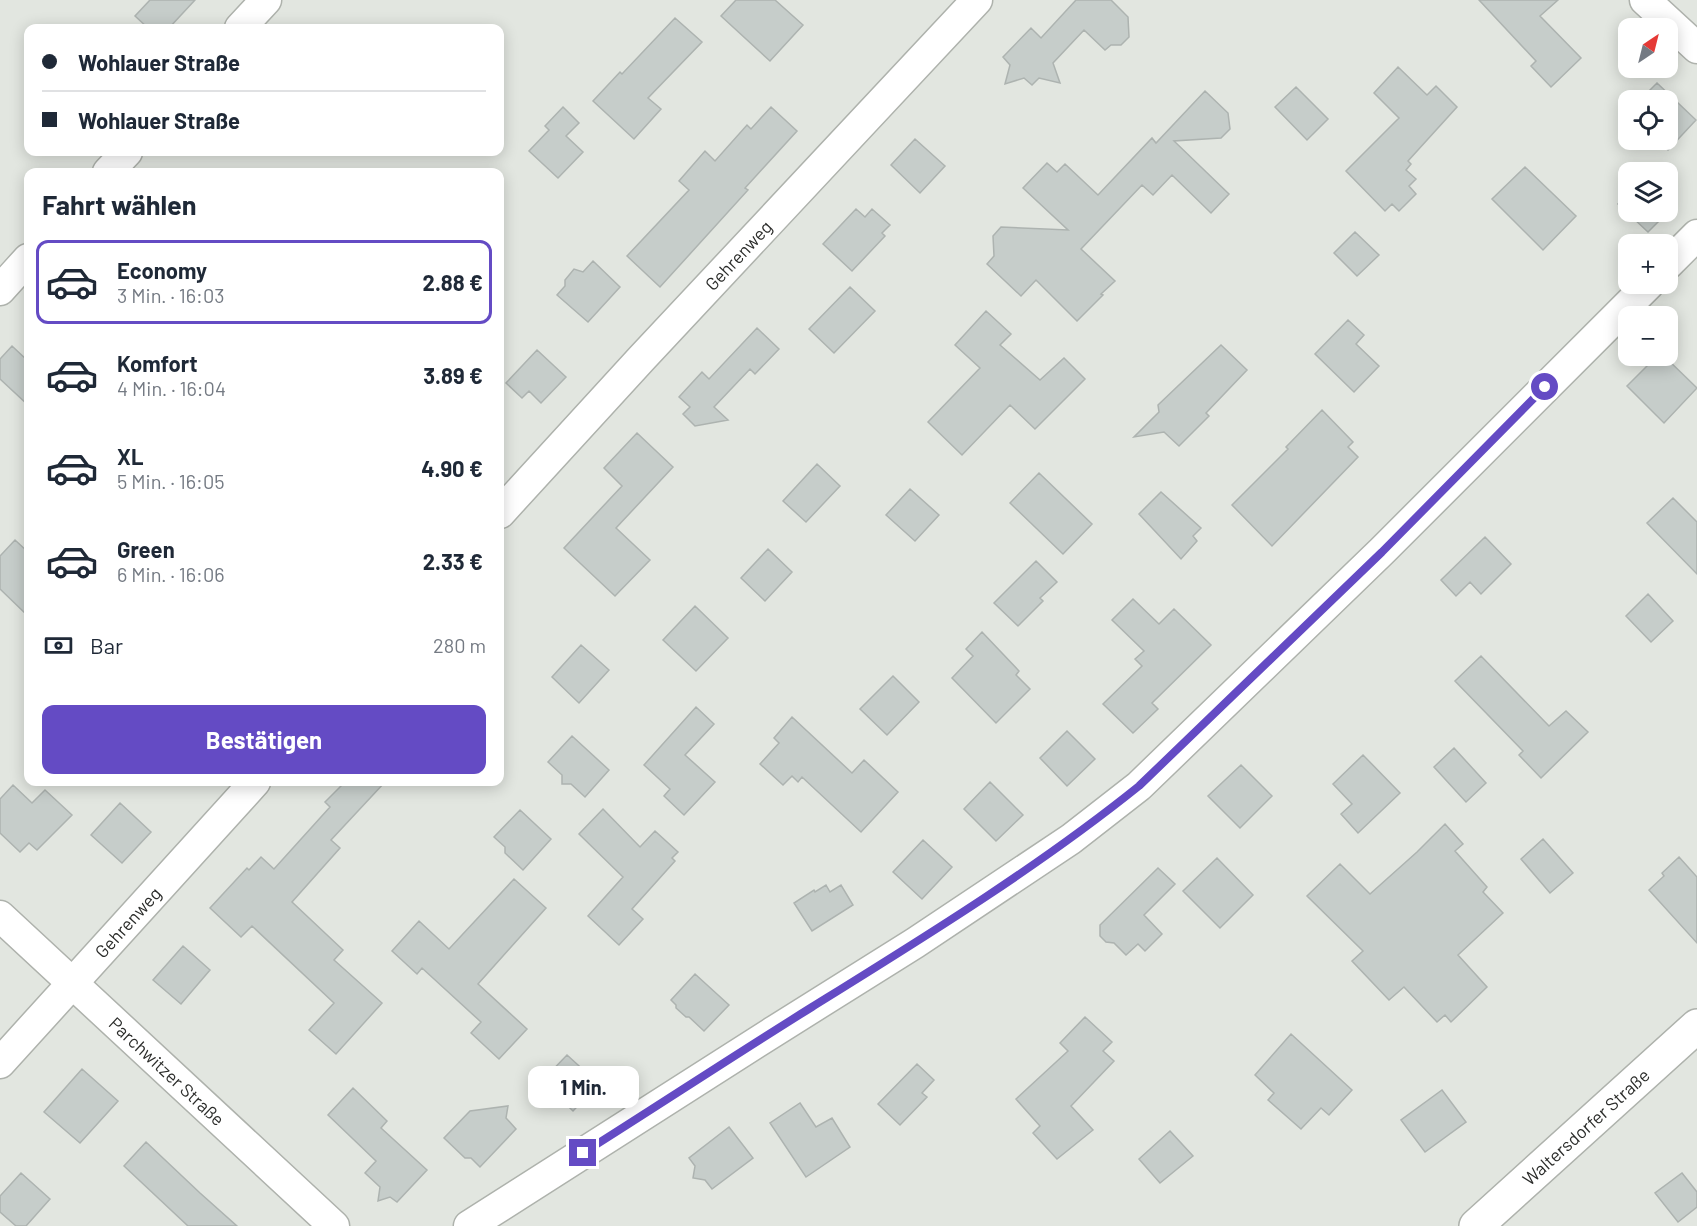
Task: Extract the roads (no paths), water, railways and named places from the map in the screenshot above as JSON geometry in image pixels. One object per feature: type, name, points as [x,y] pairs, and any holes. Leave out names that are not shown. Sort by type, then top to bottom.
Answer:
[{"type":"street","points":[[244,24],[266,0]]},
{"type":"street","name":"Gehrenweg","points":[[504,509],[977,0]]},
{"type":"street","points":[[1645,0],[1697,48]]},
{"type":"street","points":[[112,168],[123,156]]},
{"type":"street","points":[[1678,254],[1697,235]]},
{"type":"street","points":[[0,290],[24,263]]},
{"type":"street","points":[[469,1226],[915,943],[1071,839],[1139,786],[1382,552],[1639,294]]},
{"type":"street","name":"Gehrenweg","points":[[0,1063],[251,786]]},
{"type":"street","name":"Parchwitzer Straße","points":[[0,916],[334,1226]]},
{"type":"street","name":"Waltersdorfer Straße","points":[[1476,1226],[1697,1026]]}]
